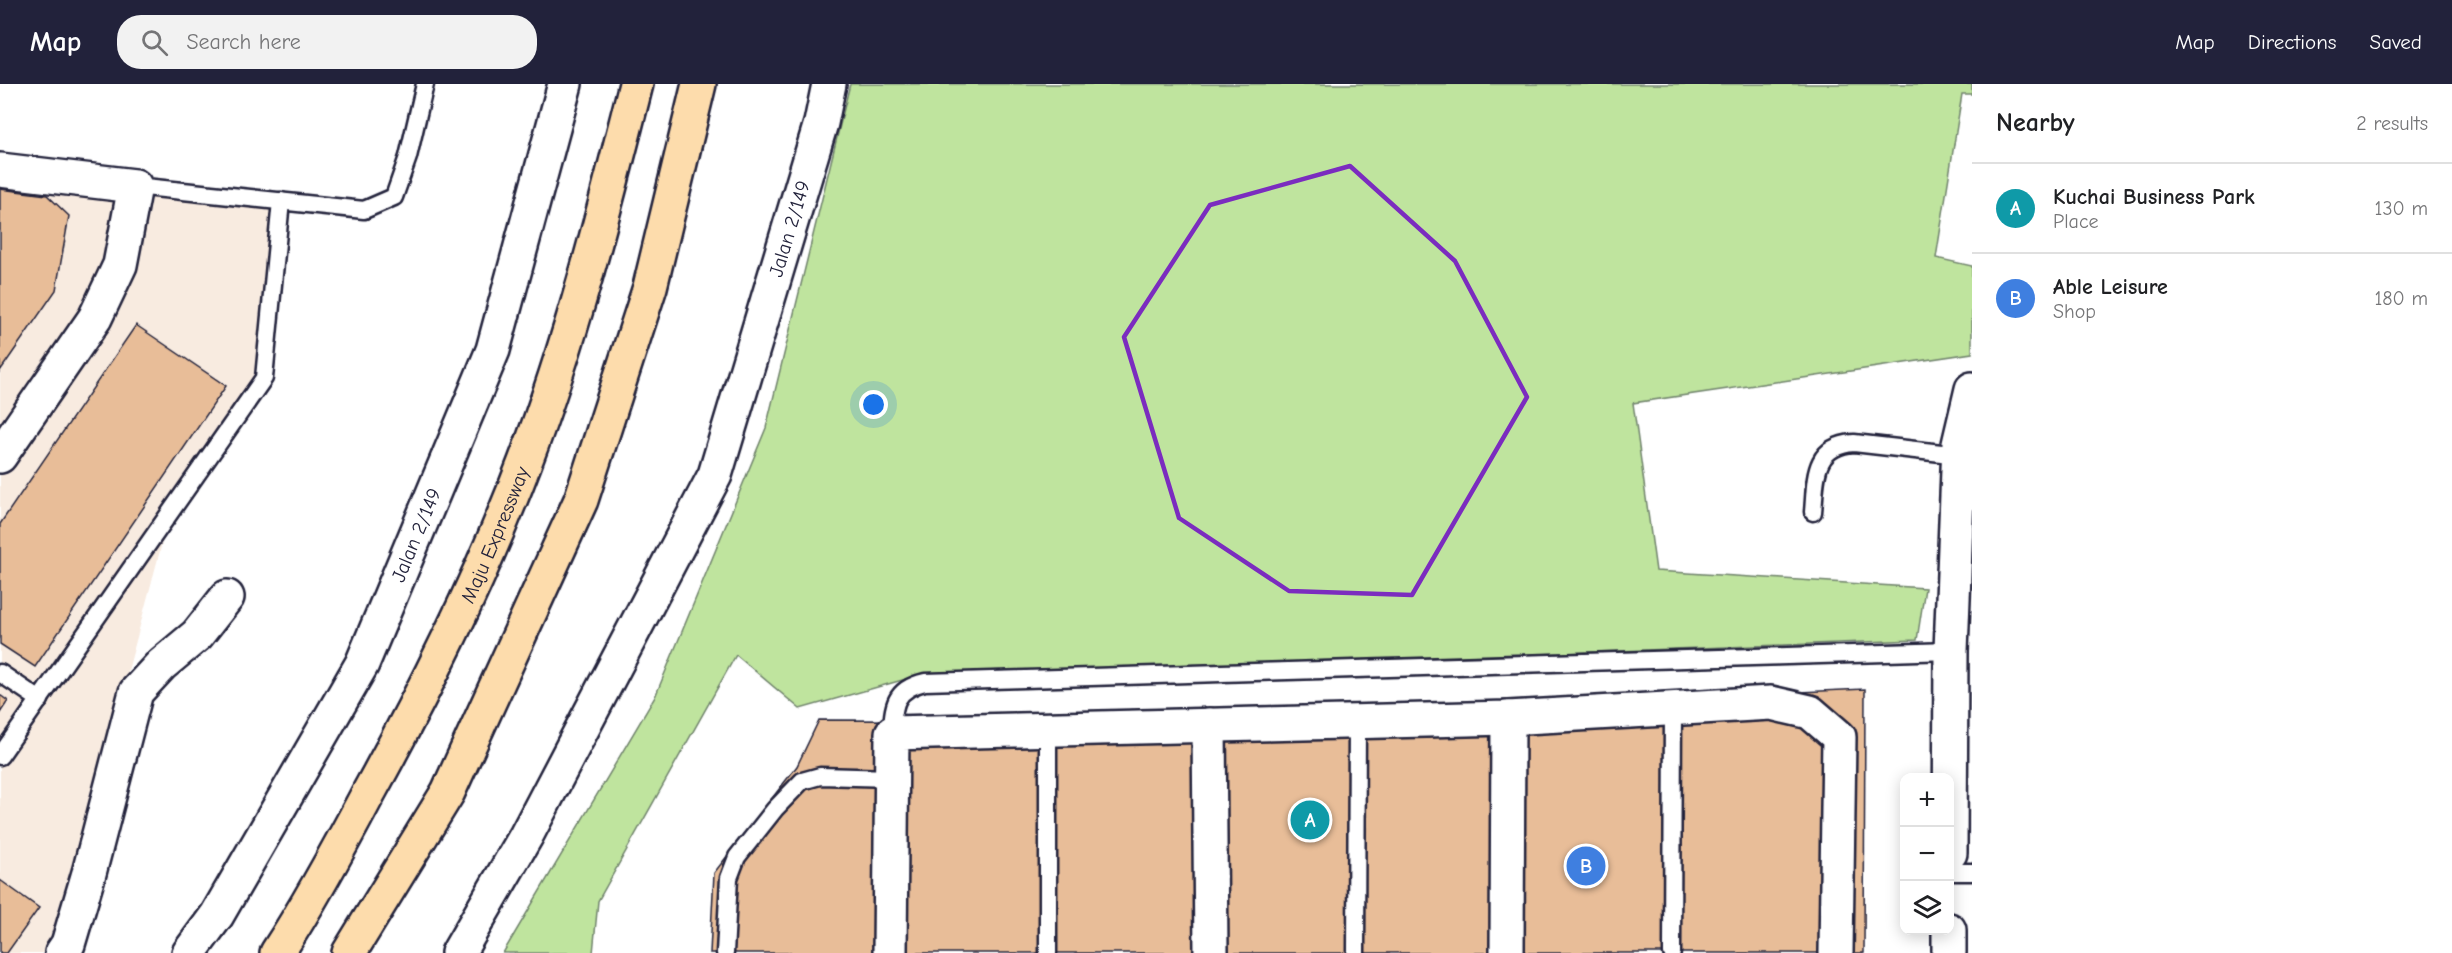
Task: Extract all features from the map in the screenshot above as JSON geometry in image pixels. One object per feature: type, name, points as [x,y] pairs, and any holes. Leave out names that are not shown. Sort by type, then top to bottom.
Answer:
[{"type":"highway","name":"Maju Expressway","points":[[278,953],[308,906],[398,740],[480,576],[526,460],[594,254],[636,84]]},
{"type":"highway","points":[[349,953],[448,792],[581,500],[650,287],[699,84]]},
{"type":"street","name":"Jalan 2/149","points":[[189,953],[218,915],[362,664],[493,350],[565,84]]},
{"type":"street","name":"Jalan 2/149","points":[[458,953],[526,836],[715,475],[821,123],[829,84]]},
{"type":"street","points":[[0,170],[135,186],[120,265],[95,318],[0,456]]},
{"type":"street","points":[[1950,827],[1952,651],[1963,442],[1972,389]]},
{"type":"street","points":[[62,953],[68,944],[89,873],[136,692],[161,665],[198,635],[227,597]]},
{"type":"street","points":[[890,953],[892,733],[1508,718],[1771,703],[1810,712],[1839,737],[1836,953]]},
{"type":"street","points":[[1507,953],[1508,718]]},
{"type":"street","points":[[1209,725],[1210,953]]},
{"type":"street","points":[[1949,935],[1949,953]]},
{"type":"lane","points":[[135,186],[364,210],[394,196],[408,157],[425,84]]},
{"type":"lane","points":[[0,756],[264,378],[281,201]]},
{"type":"lane","points":[[1812,512],[1821,460],[1829,450],[1840,444],[1963,442]]},
{"type":"lane","points":[[892,733],[895,702],[902,692],[912,685],[925,682],[1952,651]]},
{"type":"lane","points":[[0,673],[40,700]]},
{"type":"lane","points":[[1672,708],[1672,953]]},
{"type":"lane","points":[[1356,953],[1357,722]]},
{"type":"lane","points":[[1048,729],[1048,953]]},
{"type":"lane","points":[[725,953],[729,878],[737,857],[774,809],[802,781],[820,776],[891,778]]},
{"type":"lane","points":[[1954,872],[1972,873]]},
{"type":"highlighted area","points":[[1350,166],[1455,261],[1527,397],[1412,595],[1289,591],[1179,518],[1124,337],[1210,205]]},
{"type":"shaded area","points":[[0,179],[272,210],[255,375],[177,487],[57,937],[45,953],[0,953]]},
{"type":"green space","points":[[850,84],[1972,84],[1972,94],[1962,94],[1936,258],[1972,266],[1972,353],[1633,403],[1656,571],[1925,588],[1917,640],[913,677],[800,709],[736,655],[598,901],[593,953],[503,953],[655,697],[766,428]]},
{"type":"building","points":[[0,189],[47,195],[69,216],[56,290],[0,371]]},
{"type":"building","points":[[136,325],[226,386],[35,667],[0,644],[0,524]]},
{"type":"building","points":[[1865,689],[1864,953],[710,953],[714,873],[797,766],[819,720],[1174,721]]},
{"type":"building","points":[[0,695],[8,701],[0,713]]},
{"type":"building","points":[[0,880],[39,908],[7,953],[0,953]]},
{"type":"place","name":"Kuchai Business Park","points":[[1310,820]]},
{"type":"place","name":"Able Leisure","points":[[1586,866]]}]
